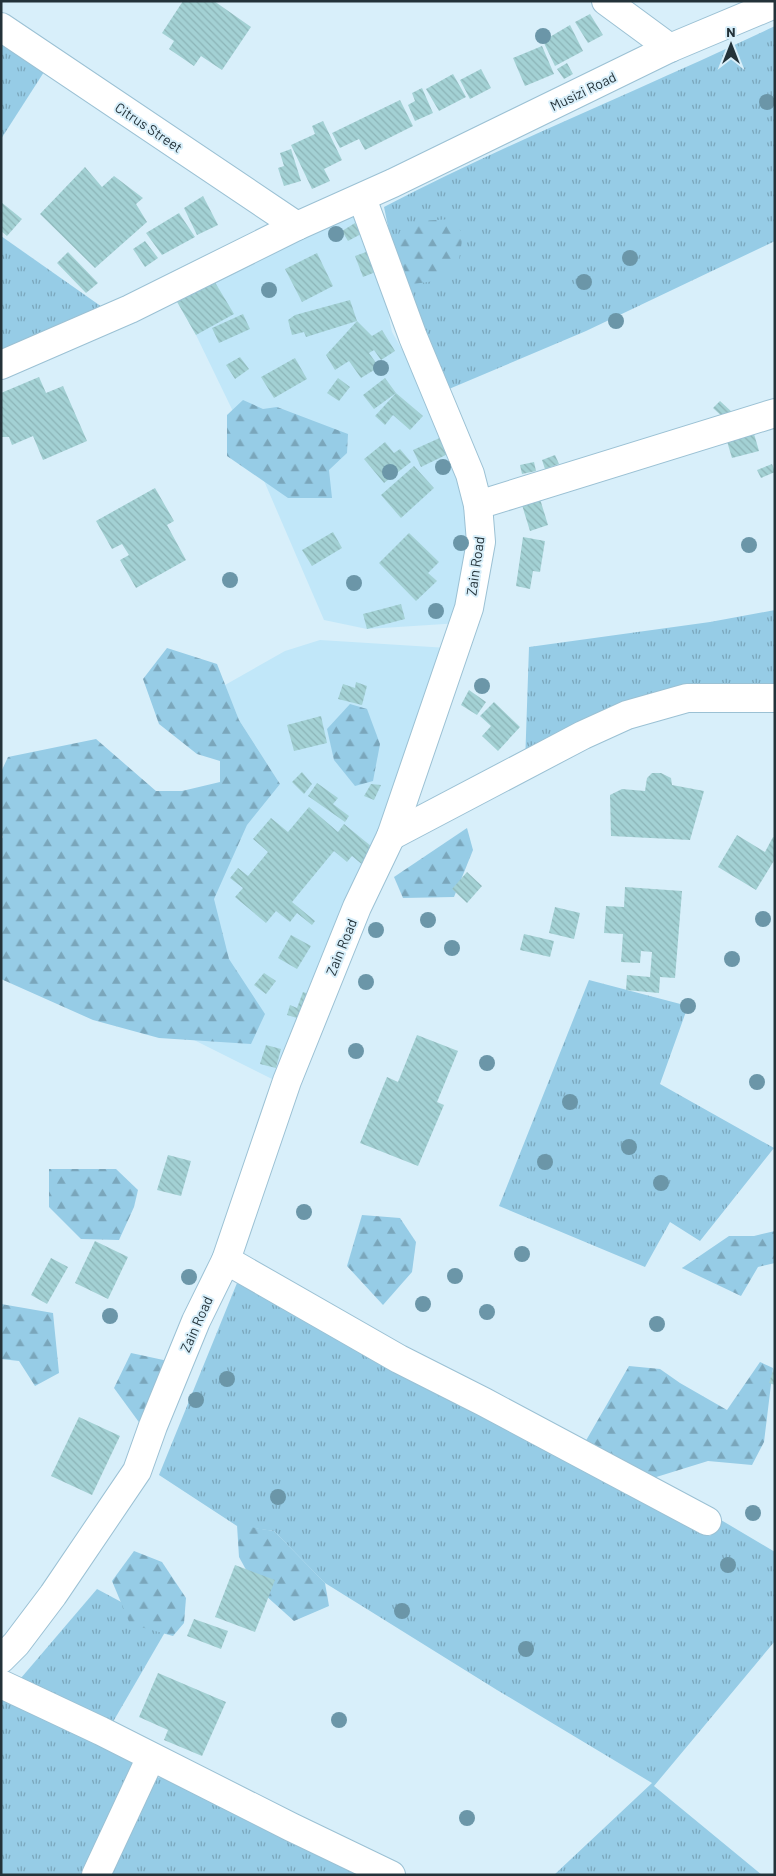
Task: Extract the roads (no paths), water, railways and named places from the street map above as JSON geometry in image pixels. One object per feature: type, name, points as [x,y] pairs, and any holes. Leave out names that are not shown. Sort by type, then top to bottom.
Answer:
[{"type":"street","points":[[606,1],[670,48]]},
{"type":"street","name":"Musizi Road","points":[[1,365],[130,309],[297,226],[393,184],[670,48],[775,4]]},
{"type":"street","name":"Citrus Street","points":[[1,27],[297,226]]},
{"type":"street","name":"Zain Road","points":[[1,1659],[16,1644],[53,1595],[137,1471],[153,1426],[196,1321],[226,1260],[287,1081],[357,907],[391,836],[469,608],[481,542],[478,505],[470,474],[413,337],[362,198]]},
{"type":"street","points":[[478,505],[775,413]]},
{"type":"street","points":[[391,836],[583,735],[627,715],[687,698],[775,698]]},
{"type":"street","points":[[226,1260],[399,1359],[484,1402],[707,1522]]},
{"type":"street","points":[[1,1684],[391,1875]]},
{"type":"street","points":[[96,1875],[151,1757]]}]
